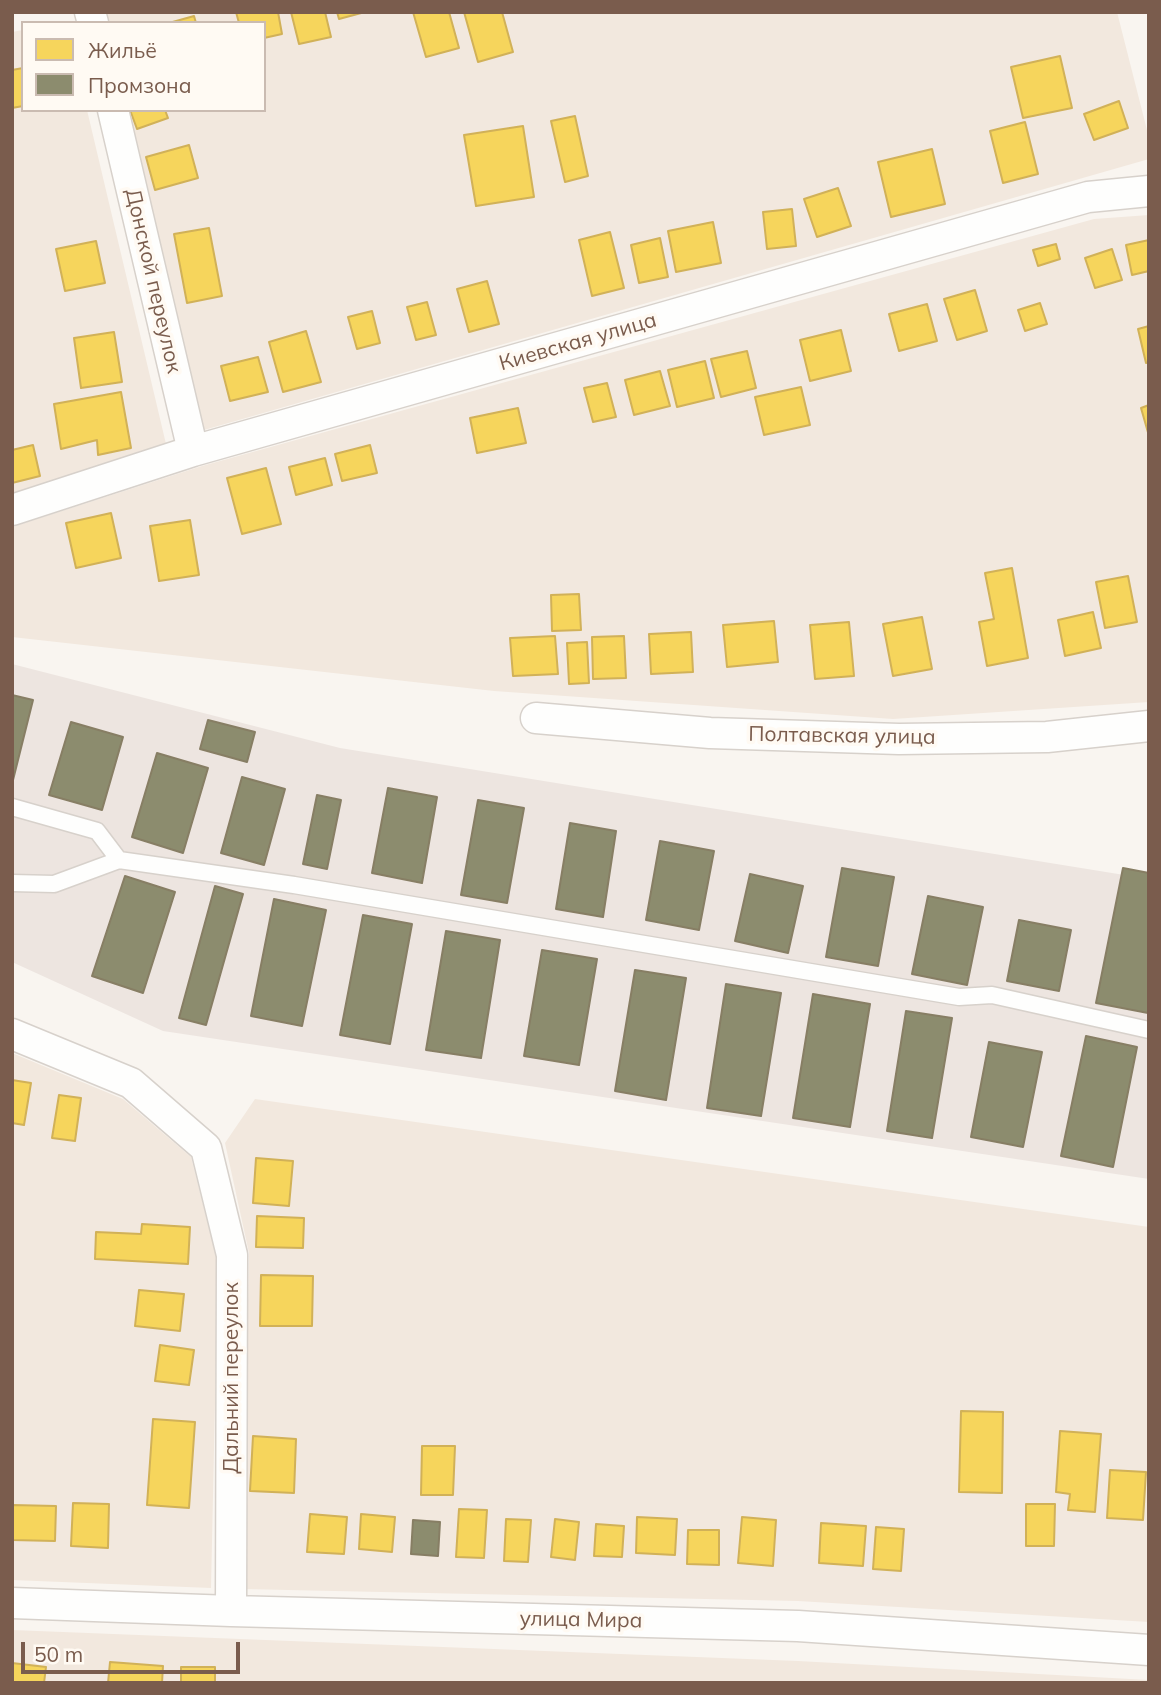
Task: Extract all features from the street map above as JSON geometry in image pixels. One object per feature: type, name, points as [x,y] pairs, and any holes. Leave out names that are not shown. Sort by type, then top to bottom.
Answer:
[{"type":"street","name":"Донской переулок","points":[[113,112],[193,451]]},
{"type":"street","name":"Киевская улица","points":[[12,510],[193,451],[1088,197],[1149,191]]},
{"type":"street","name":"Полтавская улица","points":[[536,718],[710,733],[899,739],[1047,737],[1149,726]]},
{"type":"street","name":"Дальний переулок","points":[[12,1034],[131,1083],[206,1148],[232,1255],[231,1611]]},
{"type":"street","name":"улица Мира","points":[[12,1603],[798,1626],[1149,1650]]},
{"type":"lane","points":[[12,807],[97,831],[119,860]]},
{"type":"lane","points":[[12,883],[54,884],[119,860],[294,885],[959,997],[992,995],[1149,1030]]},
{"type":"shaded area","points":[[101,12],[1117,12],[1149,138],[1149,159],[204,430],[125,112],[266,112],[266,21],[103,21]]},
{"type":"shaded area","points":[[21,30],[21,112],[87,112],[166,444],[12,495],[12,32]]},
{"type":"shaded area","points":[[1149,215],[1149,702],[893,719],[494,691],[12,637],[12,527],[202,466],[1094,219]]},
{"type":"shaded area","points":[[12,664],[340,748],[1149,879],[1149,1179],[163,1031],[12,962]]},
{"type":"shaded area","points":[[12,1053],[123,1099],[191,1157],[218,1264],[211,1588],[12,1580]]},
{"type":"shaded area","points":[[255,1099],[1149,1227],[1149,1622],[798,1601],[242,1589],[249,1253],[225,1143]]},
{"type":"shaded area","points":[[12,1630],[798,1661],[1149,1680],[1149,1683],[12,1683]]},
{"type":"building: Жильё","points":[[236,12],[278,12],[282,34],[266,38],[266,21],[238,21]]},
{"type":"building: Жильё","points":[[291,12],[325,12],[331,37],[299,44]]},
{"type":"building: Жильё","points":[[337,12],[365,12],[339,19]]},
{"type":"building: Жильё","points":[[413,12],[449,12],[459,48],[426,57]]},
{"type":"building: Жильё","points":[[464,12],[502,12],[513,52],[478,62]]},
{"type":"building: Жильё","points":[[194,16],[195,21],[176,21]]},
{"type":"building: Жильё","points":[[1060,56],[1072,108],[1023,118],[1011,67]]},
{"type":"building: Жильё","points":[[21,68],[21,106],[12,108],[12,70]]},
{"type":"building: Жильё","points":[[1119,101],[1128,128],[1094,140],[1084,114]]},
{"type":"building: Жильё","points":[[131,112],[166,112],[168,118],[137,129]]},
{"type":"building: Жильё","points":[[575,116],[588,176],[565,182],[551,121]]},
{"type":"building: Жильё","points":[[1025,122],[1038,174],[1003,183],[990,131]]},
{"type":"building: Жильё","points":[[523,126],[534,197],[476,206],[464,135]]},
{"type":"building: Жильё","points":[[189,145],[198,178],[155,190],[146,157]]},
{"type":"building: Жильё","points":[[932,149],[945,204],[891,217],[878,162]]},
{"type":"building: Жильё","points":[[838,188],[851,226],[817,237],[804,199]]},
{"type":"building: Жильё","points":[[792,209],[796,246],[767,249],[763,212]]},
{"type":"building: Жильё","points":[[713,222],[721,263],[676,272],[668,231]]},
{"type":"building: Жильё","points":[[209,228],[222,296],[187,303],[174,234]]},
{"type":"building: Жильё","points":[[610,232],[624,288],[592,296],[579,240]]},
{"type":"building: Жильё","points":[[660,238],[668,277],[639,283],[631,245]]},
{"type":"building: Жильё","points":[[1149,240],[1149,271],[1132,275],[1126,245]]},
{"type":"building: Жильё","points":[[96,241],[105,283],[65,291],[56,249]]},
{"type":"building: Жильё","points":[[1056,244],[1060,259],[1038,266],[1033,250]]},
{"type":"building: Жильё","points":[[1112,249],[1122,280],[1095,288],[1085,258]]},
{"type":"building: Жильё","points":[[487,281],[499,324],[469,332],[457,289]]},
{"type":"building: Жильё","points":[[975,290],[987,331],[957,340],[944,299]]},
{"type":"building: Жильё","points":[[427,302],[436,335],[416,340],[407,307]]},
{"type":"building: Жильё","points":[[1040,303],[1047,324],[1025,331],[1018,310]]},
{"type":"building: Жильё","points":[[927,304],[937,341],[899,351],[889,314]]},
{"type":"building: Жильё","points":[[372,311],[380,343],[357,349],[348,317]]},
{"type":"building: Жильё","points":[[1149,326],[1149,362],[1146,363],[1138,329]]},
{"type":"building: Жильё","points":[[841,330],[851,371],[810,381],[800,340]]},
{"type":"building: Жильё","points":[[306,331],[321,382],[283,392],[269,342]]},
{"type":"building: Жильё","points":[[114,332],[122,382],[81,388],[74,338]]},
{"type":"building: Жильё","points":[[747,351],[756,388],[721,397],[711,359]]},
{"type":"building: Жильё","points":[[258,357],[268,392],[230,401],[221,366]]},
{"type":"building: Жильё","points":[[705,361],[714,398],[677,407],[668,370]]},
{"type":"building: Жильё","points":[[660,371],[670,406],[634,415],[625,380]]},
{"type":"building: Жильё","points":[[607,383],[616,417],[593,422],[584,388]]},
{"type":"building: Жильё","points":[[801,387],[810,425],[764,435],[755,397]]},
{"type":"building: Жильё","points":[[121,392],[131,448],[98,455],[97,440],[61,449],[54,404]]},
{"type":"building: Жильё","points":[[1149,405],[1149,436],[1141,408]]},
{"type":"building: Жильё","points":[[518,408],[526,443],[477,453],[470,418]]},
{"type":"building: Жильё","points":[[33,445],[40,476],[12,483],[12,450]]},
{"type":"building: Жильё","points":[[370,445],[377,473],[342,481],[335,454]]},
{"type":"building: Жильё","points":[[325,458],[332,485],[296,495],[289,467]]},
{"type":"building: Жильё","points":[[266,468],[281,524],[242,534],[227,478]]},
{"type":"building: Жильё","points":[[111,513],[121,558],[76,568],[66,523]]},
{"type":"building: Жильё","points":[[190,520],[199,575],[159,581],[150,526]]},
{"type":"building: Жильё","points":[[1012,568],[1028,658],[987,666],[979,622],[994,619],[985,573]]},
{"type":"building: Жильё","points":[[1128,576],[1137,622],[1105,628],[1096,582]]},
{"type":"building: Жильё","points":[[579,594],[581,630],[552,631],[551,595]]},
{"type":"building: Жильё","points":[[1093,612],[1101,648],[1065,656],[1058,620]]},
{"type":"building: Жильё","points":[[922,617],[932,669],[893,676],[883,624]]},
{"type":"building: Жильё","points":[[774,621],[778,662],[727,667],[723,625]]},
{"type":"building: Жильё","points":[[849,622],[854,676],[815,679],[810,625]]},
{"type":"building: Жильё","points":[[691,632],[693,672],[651,674],[649,634]]},
{"type":"building: Жильё","points":[[555,636],[558,674],[513,676],[510,638]]},
{"type":"building: Жильё","points":[[624,636],[626,678],[593,679],[592,637]]},
{"type":"building: Жильё","points":[[587,642],[589,683],[569,684],[567,643]]},
{"type":"building: Жильё","points":[[12,1080],[31,1083],[24,1125],[12,1123]]},
{"type":"building: Жильё","points":[[59,1095],[81,1098],[75,1141],[52,1138]]},
{"type":"building: Жильё","points":[[256,1158],[293,1161],[289,1206],[253,1203]]},
{"type":"building: Жильё","points":[[257,1216],[304,1218],[303,1248],[256,1247]]},
{"type":"building: Жильё","points":[[142,1224],[190,1227],[188,1264],[95,1259],[96,1232],[141,1234]]},
{"type":"building: Жильё","points":[[261,1275],[313,1276],[312,1326],[260,1326]]},
{"type":"building: Жильё","points":[[139,1290],[184,1294],[180,1331],[135,1326]]},
{"type":"building: Жильё","points":[[160,1345],[194,1350],[189,1385],[155,1381]]},
{"type":"building: Жильё","points":[[961,1411],[1003,1412],[1002,1493],[959,1492]]},
{"type":"building: Жильё","points":[[153,1419],[195,1422],[189,1508],[147,1505]]},
{"type":"building: Жильё","points":[[1060,1431],[1101,1434],[1095,1512],[1068,1510],[1070,1494],[1056,1492]]},
{"type":"building: Жильё","points":[[253,1436],[296,1439],[294,1493],[250,1491]]},
{"type":"building: Жильё","points":[[422,1446],[455,1446],[453,1495],[421,1495]]},
{"type":"building: Жильё","points":[[1110,1470],[1146,1472],[1143,1520],[1107,1518]]},
{"type":"building: Жильё","points":[[73,1503],[109,1504],[108,1548],[71,1546]]},
{"type":"building: Жильё","points":[[1026,1504],[1055,1504],[1054,1546],[1026,1546]]},
{"type":"building: Жильё","points":[[12,1505],[56,1506],[55,1541],[12,1540]]},
{"type":"building: Жильё","points":[[459,1509],[487,1510],[484,1558],[456,1557]]},
{"type":"building: Жильё","points":[[310,1514],[347,1517],[344,1554],[307,1552]]},
{"type":"building: Жильё","points":[[361,1514],[395,1517],[392,1552],[359,1549]]},
{"type":"building: Жильё","points":[[637,1517],[677,1519],[675,1555],[636,1553]]},
{"type":"building: Жильё","points":[[742,1517],[776,1520],[773,1566],[738,1563]]},
{"type":"building: Жильё","points":[[506,1519],[531,1520],[528,1562],[504,1561]]},
{"type":"building: Жильё","points":[[555,1519],[579,1522],[575,1560],[551,1557]]},
{"type":"building: Жильё","points":[[821,1523],[866,1526],[863,1566],[819,1563]]},
{"type":"building: Жильё","points":[[596,1524],[624,1526],[622,1557],[594,1556]]},
{"type":"building: Жильё","points":[[876,1527],[904,1529],[901,1571],[873,1569]]},
{"type":"building: Жильё","points":[[688,1530],[719,1530],[719,1565],[687,1564]]},
{"type":"building: Жильё","points":[[110,1662],[163,1666],[162,1683],[108,1683]]},
{"type":"building: Жильё","points":[[12,1663],[46,1667],[44,1683],[12,1683]]},
{"type":"building: Жильё","points":[[181,1667],[215,1667],[215,1683],[181,1683]]},
{"type":"building: Промзона","points":[[12,695],[33,700],[12,784]]},
{"type":"building: Промзона","points":[[208,720],[255,732],[247,762],[200,749]]},
{"type":"building: Промзона","points":[[71,722],[123,737],[102,810],[49,795]]},
{"type":"building: Промзона","points":[[157,753],[208,768],[183,853],[132,837]]},
{"type":"building: Промзона","points":[[242,777],[285,789],[264,865],[221,853]]},
{"type":"building: Промзона","points":[[388,788],[437,797],[422,883],[372,873]]},
{"type":"building: Промзона","points":[[317,795],[341,800],[327,869],[303,864]]},
{"type":"building: Промзона","points":[[478,800],[524,808],[507,903],[461,895]]},
{"type":"building: Промзона","points":[[570,823],[616,831],[603,917],[556,909]]},
{"type":"building: Промзона","points":[[660,841],[714,851],[699,930],[646,920]]},
{"type":"building: Промзона","points":[[842,868],[894,877],[878,966],[826,957]]},
{"type":"building: Промзона","points":[[1123,868],[1149,873],[1148,1013],[1096,1003]]},
{"type":"building: Промзона","points":[[750,874],[803,886],[788,953],[735,941]]},
{"type":"building: Промзона","points":[[125,876],[175,892],[143,993],[92,976]]},
{"type":"building: Промзона","points":[[215,886],[243,894],[206,1025],[179,1018]]},
{"type":"building: Промзона","points":[[928,896],[983,907],[967,985],[912,974]]},
{"type":"building: Промзона","points":[[274,899],[326,910],[302,1026],[251,1016]]},
{"type":"building: Промзона","points":[[363,915],[412,924],[390,1044],[340,1035]]},
{"type":"building: Промзона","points":[[1019,920],[1071,930],[1059,991],[1007,981]]},
{"type":"building: Промзона","points":[[446,931],[500,940],[481,1058],[426,1050]]},
{"type":"building: Промзона","points":[[542,950],[597,959],[579,1065],[524,1056]]},
{"type":"building: Промзона","points":[[635,970],[686,978],[666,1100],[615,1091]]},
{"type":"building: Промзона","points":[[726,984],[781,993],[761,1116],[707,1108]]},
{"type":"building: Промзона","points":[[813,994],[870,1004],[850,1127],[793,1118]]},
{"type":"building: Промзона","points":[[906,1011],[952,1018],[932,1138],[887,1131]]},
{"type":"building: Промзона","points":[[1086,1036],[1137,1047],[1113,1167],[1061,1156]]},
{"type":"building: Промзона","points":[[989,1042],[1042,1052],[1023,1147],[971,1137]]},
{"type":"building: Промзона","points":[[413,1520],[440,1522],[438,1556],[411,1554]]}]
